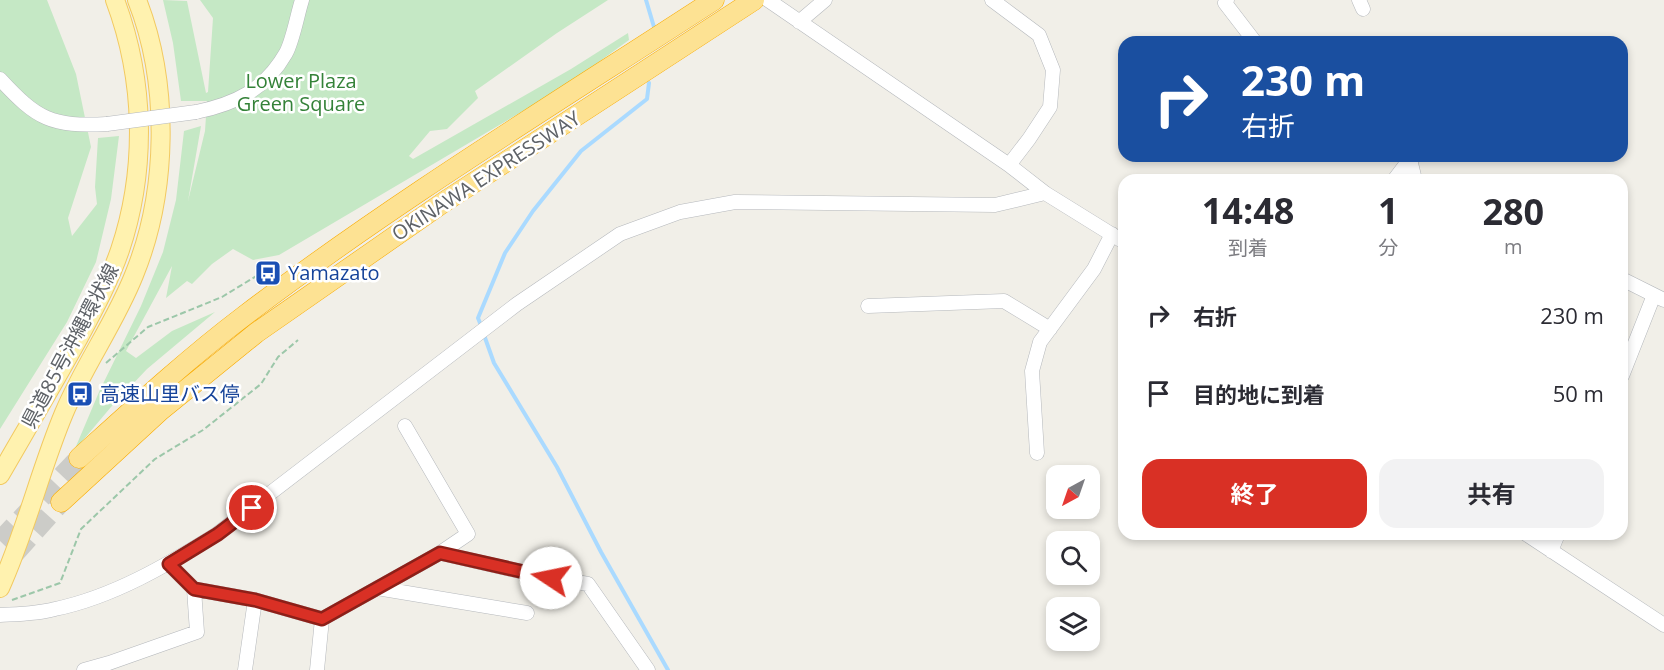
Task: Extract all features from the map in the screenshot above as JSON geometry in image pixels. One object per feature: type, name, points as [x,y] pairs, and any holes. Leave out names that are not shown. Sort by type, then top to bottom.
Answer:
[{"type":"highway","name":"OKINAWA EXPRESSWAY","points":[[79,459],[148,395],[243,317],[320,261],[433,183],[714,0]]},
{"type":"highway","name":"OKINAWA EXPRESSWAY","points":[[61,502],[161,410],[256,333],[444,202],[754,0]]},
{"type":"main road","name":"県道85号沖縄環状線","points":[[0,475],[68,358],[100,297],[125,234],[137,170],[138,103],[134,63],[115,0]]},
{"type":"main road","name":"県道85号沖縄環状線","points":[[6,594],[23,531],[62,418],[81,374],[129,286],[151,222],[159,168],[160,98],[151,41],[137,0]]},
{"type":"street","points":[[0,79],[21,102],[46,119],[82,124],[107,124],[225,106],[244,97],[267,77],[287,52],[302,0]]},
{"type":"street","points":[[799,22],[825,0]]},
{"type":"street","points":[[992,0],[1039,35],[1053,70],[1050,107],[1029,140],[1009,165]]},
{"type":"street","points":[[1227,0],[1225,3],[1250,36]]},
{"type":"street","points":[[774,4],[1009,165],[1045,193],[1118,238],[1040,342],[1032,371],[1037,453]]},
{"type":"street","points":[[0,615],[25,615],[56,609],[90,598],[169,564],[218,534],[517,304],[620,234],[680,212],[735,202],[995,205],[1045,193]]},
{"type":"street","points":[[1628,282],[1659,298],[1628,363]]},
{"type":"street","points":[[868,306],[1004,301],[1050,329]]},
{"type":"street","points":[[169,564],[194,589],[255,600],[322,619],[440,553],[468,534],[405,426]]},
{"type":"street","points":[[1535,540],[1664,625]]},
{"type":"street","points":[[1551,551],[1556,540]]},
{"type":"street","points":[[440,553],[588,584],[648,670]]},
{"type":"street","points":[[377,588],[527,613]]},
{"type":"street","points":[[84,670],[197,632],[194,589]]},
{"type":"street","points":[[245,670],[255,600]]},
{"type":"street","points":[[317,670],[322,619]]},
{"type":"path","points":[[102,367],[148,327],[222,297],[258,275]]},
{"type":"path","points":[[6,594],[60,583],[81,529],[155,459],[204,430],[261,384],[278,357],[298,340]]},
{"type":"green space","points":[[0,0],[47,0],[76,74],[91,147],[68,218],[72,236],[97,204],[95,187],[98,138],[119,136],[111,199],[96,262],[67,322],[0,429]]},
{"type":"green space","name":"Lower Plaza Green Square","points":[[163,0],[187,1],[206,93],[208,92],[213,18],[200,0],[608,0],[475,91],[478,98],[447,129],[430,131],[409,156],[413,159],[571,69],[628,33],[629,40],[567,85],[279,255],[253,260],[233,249],[212,264],[192,284],[187,281],[166,298],[172,266],[126,351],[136,358],[172,331],[215,312],[147,369],[74,451],[99,392],[141,306],[163,252],[176,200],[184,131],[201,126],[188,201],[205,131],[207,101],[181,101],[173,43]]},
{"type":"waterway","points":[[646,0],[654,27]]},
{"type":"waterway","points":[[482,328],[478,318],[505,253],[533,211],[581,151],[647,99],[649,83]]},
{"type":"waterway","points":[[484,335],[494,363],[557,467],[601,552],[668,670]]},
{"type":"tunnel","points":[[0,541],[79,458]]},
{"type":"tunnel","points":[[15,553],[61,502]]},
{"type":"place","name":"Yamazato","points":[[268,273]]},
{"type":"place","name":"高速山里バス停","points":[[80,394]]},
{"type":"route","points":[[252,508],[218,534],[169,564],[194,589],[255,600],[322,619],[440,553],[551,578]]}]
